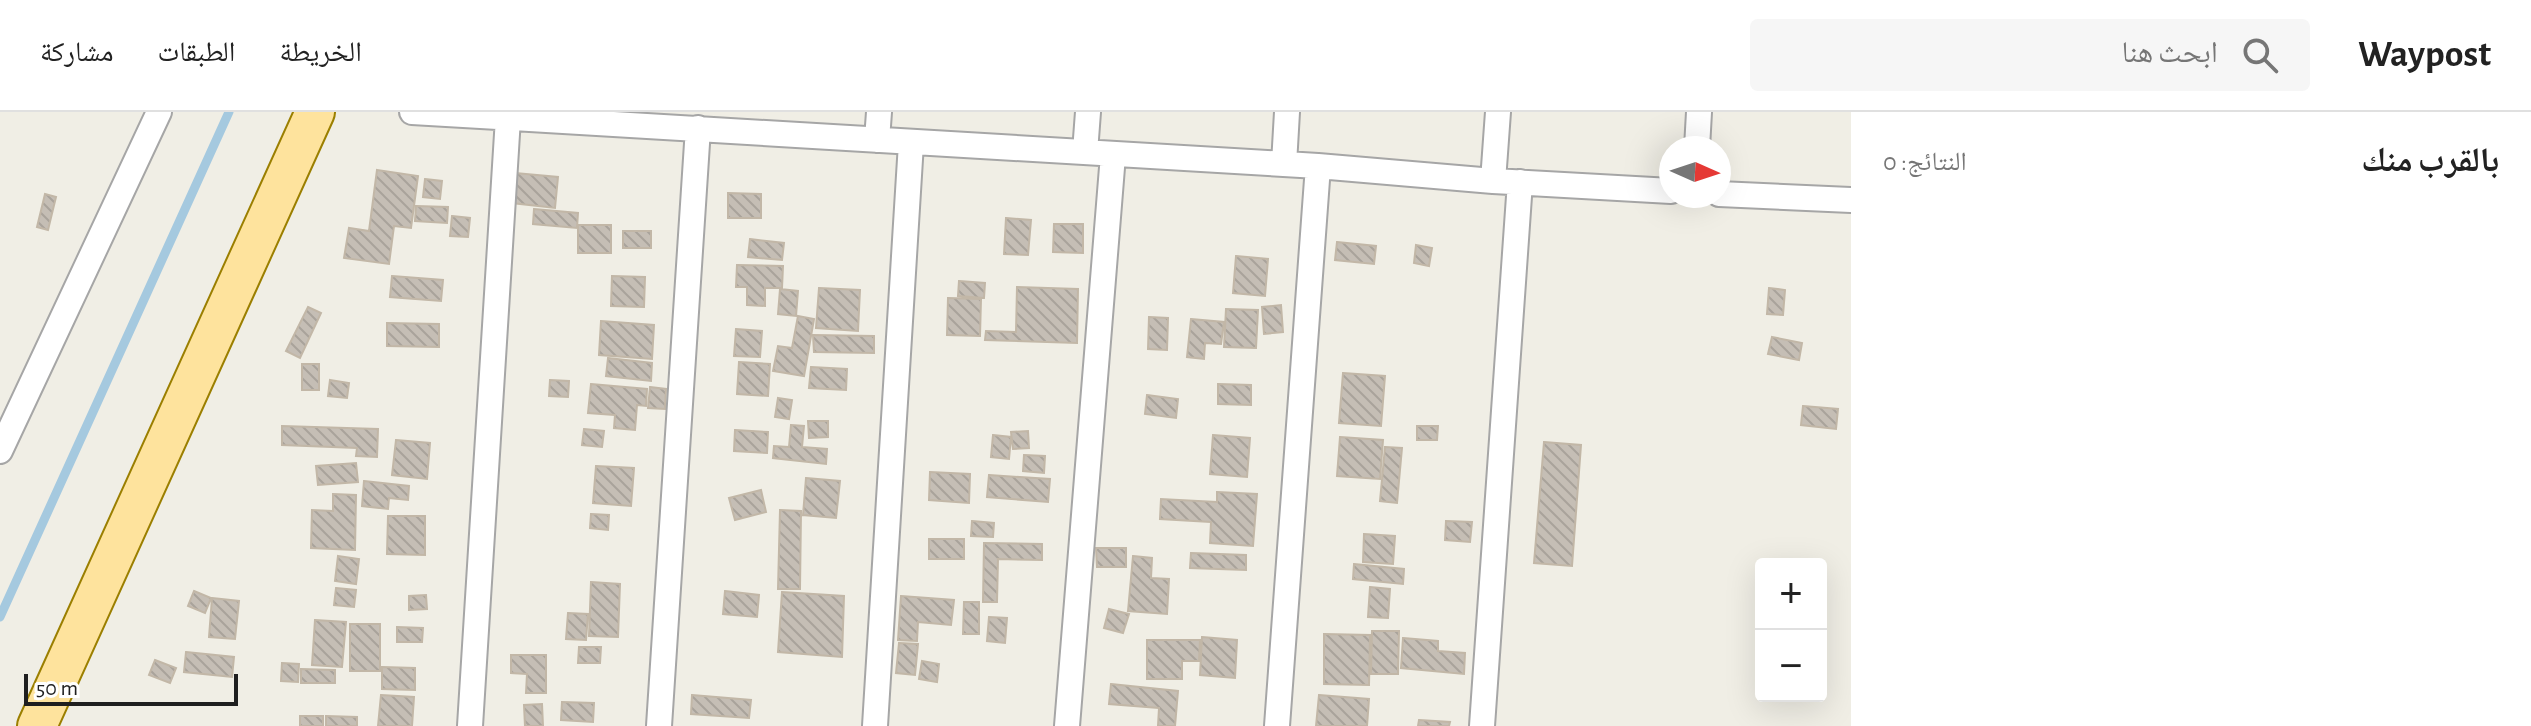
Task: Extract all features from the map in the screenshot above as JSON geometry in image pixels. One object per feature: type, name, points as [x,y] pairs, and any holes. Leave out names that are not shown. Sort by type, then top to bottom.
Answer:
[{"type":"main road","points":[[37,726],[315,112]]},
{"type":"street","points":[[0,451],[159,112]]},
{"type":"street","points":[[412,112],[508,118],[685,122],[911,143],[1318,166],[1493,181],[1659,190]]},
{"type":"street","points":[[877,140],[879,112]]},
{"type":"street","points":[[1085,152],[1088,112]]},
{"type":"street","points":[[1284,164],[1287,112]]},
{"type":"street","points":[[1493,181],[1498,112]]},
{"type":"street","points":[[1698,136],[1699,112]]},
{"type":"street","points":[[470,726],[508,118]]},
{"type":"street","points":[[659,726],[685,122]]},
{"type":"street","points":[[875,726],[911,143]]},
{"type":"street","points":[[1067,726],[1113,155]]},
{"type":"street","points":[[1277,726],[1318,166]]},
{"type":"street","points":[[1482,726],[1520,182]]},
{"type":"street","points":[[1731,195],[1851,200]]},
{"type":"building","points":[[377,170],[418,176],[411,228],[394,226],[389,264],[344,258],[349,228],[369,231]]},
{"type":"building","points":[[515,173],[558,177],[555,208],[512,203]]},
{"type":"building","points":[[425,179],[442,181],[440,199],[423,197]]},
{"type":"building","points":[[728,193],[761,194],[761,218],[728,218]]},
{"type":"building","points":[[45,194],[56,197],[48,230],[37,227]]},
{"type":"building","points":[[416,206],[448,207],[447,223],[415,221]]},
{"type":"building","points":[[534,209],[578,213],[577,228],[533,224]]},
{"type":"building","points":[[452,216],[470,218],[468,237],[450,236]]},
{"type":"building","points":[[1006,218],[1031,220],[1028,255],[1004,254]]},
{"type":"building","points":[[1054,224],[1083,224],[1083,253],[1053,252]]},
{"type":"building","points":[[578,225],[611,225],[611,253],[578,253]]},
{"type":"building","points":[[623,231],[651,231],[651,248],[623,248]]},
{"type":"building","points":[[750,239],[784,243],[782,260],[748,257]]},
{"type":"building","points":[[1337,242],[1376,246],[1374,264],[1335,260]]},
{"type":"building","points":[[1416,245],[1432,248],[1429,266],[1414,263]]},
{"type":"building","points":[[1236,256],[1268,259],[1265,296],[1233,293]]},
{"type":"building","points":[[737,265],[783,266],[782,288],[765,288],[765,306],[747,305],[747,287],[736,287]]},
{"type":"building","points":[[392,276],[443,280],[441,301],[390,297]]},
{"type":"building","points":[[612,276],[645,277],[644,307],[611,306]]},
{"type":"building","points":[[959,281],[985,283],[984,298],[958,296]]},
{"type":"building","points":[[1017,287],[1078,289],[1077,343],[985,340],[986,331],[1016,332]]},
{"type":"building","points":[[819,288],[860,290],[858,331],[816,328]]},
{"type":"building","points":[[1769,288],[1785,290],[1783,315],[1767,314]]},
{"type":"building","points":[[780,289],[798,291],[796,316],[778,314]]},
{"type":"building","points":[[948,298],[981,299],[980,336],[947,335]]},
{"type":"building","points":[[1281,305],[1283,332],[1264,334],[1262,307]]},
{"type":"building","points":[[308,307],[321,313],[300,358],[286,351]]},
{"type":"building","points":[[1226,309],[1258,310],[1256,348],[1224,347]]},
{"type":"building","points":[[798,316],[814,319],[804,376],[773,371],[778,346],[792,348]]},
{"type":"building","points":[[1149,317],[1168,318],[1167,350],[1148,349]]},
{"type":"building","points":[[1191,319],[1224,322],[1221,344],[1205,343],[1204,359],[1187,357]]},
{"type":"building","points":[[601,321],[654,325],[652,359],[599,355]]},
{"type":"building","points":[[387,323],[439,324],[439,347],[387,346]]},
{"type":"building","points":[[736,329],[762,331],[760,357],[734,356]]},
{"type":"building","points":[[813,335],[874,336],[874,353],[814,352]]},
{"type":"building","points":[[1772,337],[1802,343],[1799,360],[1768,354]]},
{"type":"building","points":[[608,358],[652,363],[651,381],[606,376]]},
{"type":"building","points":[[739,362],[770,364],[768,396],[737,394]]},
{"type":"building","points":[[302,364],[319,364],[319,390],[302,390]]},
{"type":"building","points":[[811,367],[847,369],[846,390],[809,388]]},
{"type":"building","points":[[1343,373],[1385,376],[1381,426],[1339,423]]},
{"type":"building","points":[[330,380],[349,383],[347,398],[328,396]]},
{"type":"building","points":[[550,380],[569,381],[568,397],[549,396]]},
{"type":"building","points":[[591,384],[647,389],[646,406],[637,405],[635,430],[614,428],[615,415],[588,413]]},
{"type":"building","points":[[1218,384],[1251,385],[1251,405],[1218,404]]},
{"type":"building","points":[[650,387],[666,389],[665,409],[648,408]]},
{"type":"building","points":[[1147,395],[1178,399],[1176,418],[1145,414]]},
{"type":"building","points":[[778,398],[792,400],[789,419],[775,417]]},
{"type":"building","points":[[1803,406],[1838,409],[1836,429],[1801,425]]},
{"type":"building","points":[[808,421],[828,421],[828,437],[809,438]]},
{"type":"building","points":[[791,425],[804,426],[802,447],[827,449],[826,464],[773,458],[774,446],[789,447]]},
{"type":"building","points":[[282,426],[378,429],[377,457],[356,456],[357,448],[282,445]]},
{"type":"building","points":[[1417,426],[1438,426],[1437,440],[1417,440]]},
{"type":"building","points":[[584,429],[604,431],[602,447],[582,445]]},
{"type":"building","points":[[735,430],[768,432],[767,453],[734,451]]},
{"type":"building","points":[[1028,431],[1029,448],[1013,449],[1011,432]]},
{"type":"building","points":[[993,435],[1011,437],[1009,459],[991,457]]},
{"type":"building","points":[[1213,435],[1250,438],[1247,477],[1210,474]]},
{"type":"building","points":[[1340,437],[1383,440],[1380,479],[1337,476]]},
{"type":"building","points":[[396,440],[430,443],[427,479],[392,475]]},
{"type":"building","points":[[1544,442],[1581,445],[1572,566],[1534,563]]},
{"type":"building","points":[[1385,447],[1402,448],[1397,503],[1380,501]]},
{"type":"building","points":[[1024,455],[1045,456],[1044,473],[1023,471]]},
{"type":"building","points":[[356,463],[358,482],[318,485],[316,466]]},
{"type":"building","points":[[596,466],[634,468],[631,506],[593,503]]},
{"type":"building","points":[[930,472],[970,474],[969,503],[929,500]]},
{"type":"building","points":[[989,475],[1050,479],[1048,502],[987,497]]},
{"type":"building","points":[[806,478],[840,481],[836,518],[803,515]]},
{"type":"building","points":[[364,481],[409,486],[408,500],[389,498],[388,509],[362,506]]},
{"type":"building","points":[[761,490],[766,512],[735,520],[729,498]]},
{"type":"building","points":[[1217,492],[1257,494],[1253,546],[1210,543],[1211,522],[1160,519],[1161,499],[1217,502]]},
{"type":"building","points":[[333,494],[356,495],[355,550],[311,548],[312,510],[333,511]]},
{"type":"building","points":[[780,510],[801,511],[800,589],[778,589]]},
{"type":"building","points":[[591,514],[609,515],[608,530],[590,528]]},
{"type":"building","points":[[388,516],[425,516],[425,555],[387,554]]},
{"type":"building","points":[[972,521],[994,523],[993,537],[971,536]]},
{"type":"building","points":[[1446,521],[1472,522],[1470,542],[1445,540]]},
{"type":"building","points":[[1364,534],[1395,536],[1393,564],[1363,562]]},
{"type":"building","points":[[929,539],[964,539],[964,559],[929,559]]},
{"type":"building","points":[[984,543],[1042,544],[1042,560],[998,559],[997,602],[983,602]]},
{"type":"building","points":[[1096,548],[1126,548],[1126,567],[1097,567]]},
{"type":"building","points":[[1191,553],[1246,555],[1246,570],[1190,568]]},
{"type":"building","points":[[338,556],[359,559],[356,584],[335,581]]},
{"type":"building","points":[[1133,556],[1152,558],[1151,578],[1169,579],[1167,614],[1128,611]]},
{"type":"building","points":[[1354,564],[1404,569],[1403,584],[1353,579]]},
{"type":"building","points":[[591,582],[620,584],[618,637],[589,636]]},
{"type":"building","points":[[1370,587],[1390,589],[1388,618],[1368,617]]},
{"type":"building","points":[[336,588],[356,590],[354,607],[334,605]]},
{"type":"building","points":[[194,591],[211,598],[205,613],[188,606]]},
{"type":"building","points":[[725,591],[759,595],[757,617],[723,614]]},
{"type":"building","points":[[782,592],[844,596],[842,657],[778,652]]},
{"type":"building","points":[[426,595],[427,609],[409,610],[409,596]]},
{"type":"building","points":[[901,596],[954,600],[951,625],[918,622],[917,641],[898,640]]},
{"type":"building","points":[[212,598],[239,601],[235,639],[209,637]]},
{"type":"building","points":[[964,602],[979,602],[979,634],[963,634]]},
{"type":"building","points":[[1109,609],[1129,614],[1123,633],[1104,628]]},
{"type":"building","points":[[568,613],[588,614],[586,640],[566,639]]},
{"type":"building","points":[[989,617],[1007,618],[1005,643],[987,641]]},
{"type":"building","points":[[315,620],[346,622],[342,667],[312,665]]},
{"type":"building","points":[[350,624],[380,624],[380,671],[350,671]]},
{"type":"building","points":[[397,627],[423,628],[422,642],[397,642]]},
{"type":"building","points":[[1372,631],[1399,631],[1398,674],[1371,674]]},
{"type":"building","points":[[1324,634],[1370,635],[1369,685],[1324,684]]},
{"type":"building","points":[[1202,637],[1237,640],[1235,678],[1200,675]]},
{"type":"building","points":[[1403,638],[1438,641],[1438,651],[1465,653],[1464,674],[1401,668]]},
{"type":"building","points":[[1147,640],[1200,640],[1199,661],[1182,661],[1182,679],[1147,679]]},
{"type":"building","points":[[899,643],[918,644],[915,675],[896,673]]},
{"type":"building","points":[[579,647],[601,647],[600,663],[578,663]]},
{"type":"building","points":[[186,652],[234,657],[232,677],[184,672]]},
{"type":"building","points":[[511,655],[546,655],[546,693],[526,693],[527,674],[511,673]]},
{"type":"building","points":[[155,660],[176,668],[170,683],[149,675]]},
{"type":"building","points":[[922,661],[939,664],[937,682],[919,679]]},
{"type":"building","points":[[282,663],[299,664],[298,682],[281,681]]},
{"type":"building","points":[[382,667],[415,668],[415,690],[382,689]]},
{"type":"building","points":[[301,669],[335,670],[335,683],[301,683]]},
{"type":"building","points":[[1111,684],[1178,691],[1175,726],[1158,726],[1159,708],[1109,704]]},
{"type":"building","points":[[381,695],[414,697],[412,726],[378,726]]},
{"type":"building","points":[[692,695],[751,700],[749,718],[691,714]]},
{"type":"building","points":[[1319,695],[1369,699],[1367,726],[1316,726]]},
{"type":"building","points":[[562,702],[594,703],[593,722],[561,720]]},
{"type":"building","points":[[542,704],[543,726],[525,726],[524,705]]},
{"type":"building","points":[[300,716],[323,716],[323,726],[300,726]]},
{"type":"building","points":[[326,716],[357,717],[357,726],[326,726]]},
{"type":"building","points":[[1419,720],[1450,722],[1449,726],[1418,726]]},
{"type":"waterway","points":[[0,617],[229,112]]}]
